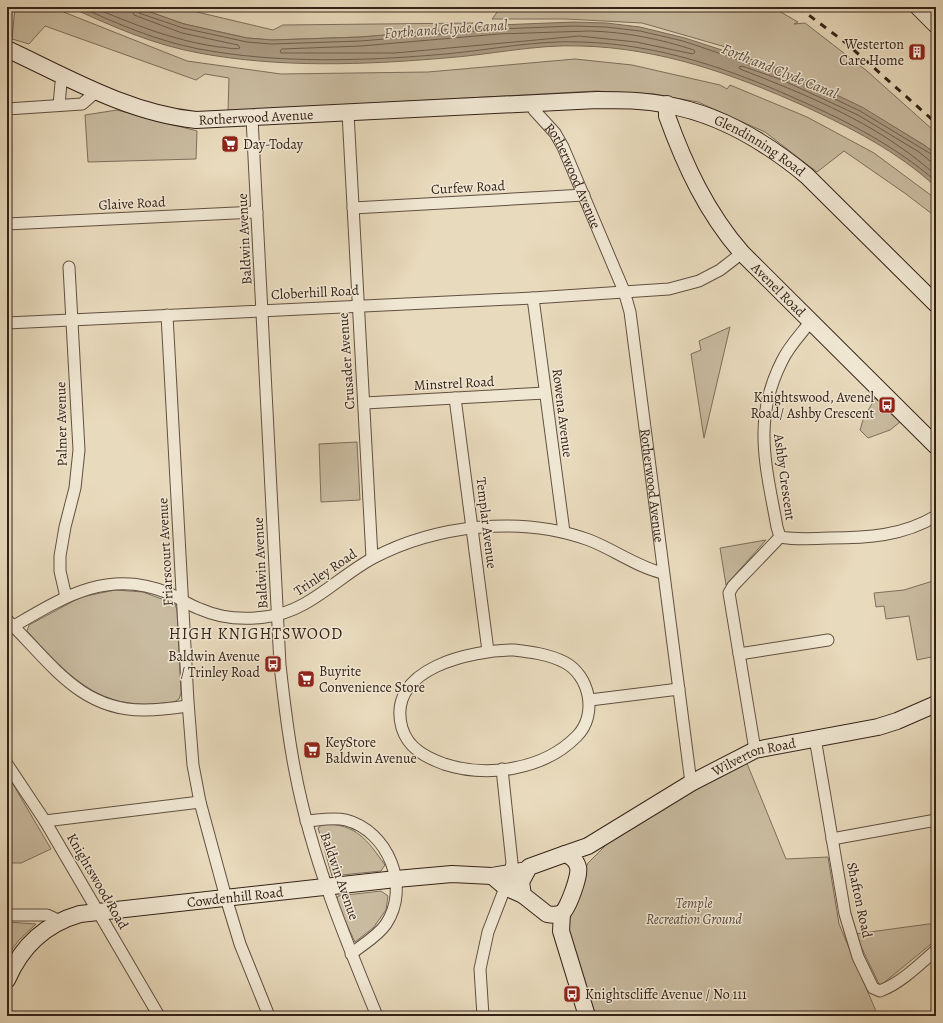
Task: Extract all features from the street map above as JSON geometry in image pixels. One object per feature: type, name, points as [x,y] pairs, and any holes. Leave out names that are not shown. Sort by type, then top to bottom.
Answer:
[{"type":"street","points":[[918,7],[932,17]]},
{"type":"street","name":"Rotherwood Avenue","points":[[7,49],[97,92],[136,108],[177,118],[203,120],[252,118],[531,103],[534,110],[555,133],[584,195],[624,291],[630,312],[691,783]]},
{"type":"street","points":[[59,106],[61,83]]},
{"type":"street","points":[[7,109],[82,104],[97,92]]},
{"type":"street","name":"Glendinning Road","points":[[531,103],[597,100],[667,104],[709,116],[739,129],[786,158],[807,176],[936,304]]},
{"type":"street","name":"Avenel Road","points":[[667,104],[669,123],[696,187],[714,217],[742,253],[936,446]]},
{"type":"street","name":"Crusader Avenue","points":[[348,113],[372,558]]},
{"type":"street","name":"Baldwin Avenue","points":[[252,118],[280,666],[287,725],[306,821],[351,954],[377,1016]]},
{"type":"street","name":"Curfew Road","points":[[353,208],[584,195]]},
{"type":"street","name":"Glaive Road","points":[[7,224],[258,212]]},
{"type":"street","name":"Cloberhill Road","points":[[7,323],[358,305],[533,298],[669,289],[699,281],[720,270],[742,253]]},
{"type":"street","name":"Palmer Avenue","points":[[66,597],[60,571],[60,556],[65,527],[75,488],[79,450],[69,267]]},
{"type":"street","name":"Rowena Avenue","points":[[533,298],[564,532]]},
{"type":"street","name":"Friarscourt Avenue","points":[[168,315],[182,600],[193,765],[200,802],[226,898],[240,944],[269,1016]]},
{"type":"street","name":"Ashby Crescent","points":[[811,321],[782,360],[768,397],[765,412],[763,446],[780,537],[796,539],[882,536],[912,528],[936,516]]},
{"type":"street","name":"Minstrel Road","points":[[364,403],[545,393]]},
{"type":"street","name":"Templar Avenue","points":[[455,398],[488,651]]},
{"type":"street","name":"Trinley Road","points":[[9,625],[66,597],[95,586],[122,583],[152,588],[169,593],[200,610],[230,618],[264,618],[296,609],[314,599],[372,558],[424,538],[472,529],[511,526],[564,532],[589,540],[650,570],[663,573]]},
{"type":"street","points":[[754,750],[729,593],[733,586],[780,537]]},
{"type":"street","points":[[9,625],[64,678],[82,693],[98,701],[115,707],[146,710],[188,706]]},
{"type":"street","points":[[739,654],[828,640]]},
{"type":"street","points":[[514,650],[536,653],[565,662],[583,680],[590,700],[587,718],[583,729],[577,736],[547,756],[531,763],[502,769],[482,771],[450,766],[424,756],[410,743],[404,735],[401,721],[403,700],[406,692],[417,679],[426,672],[450,660],[488,651],[514,650]]},
{"type":"street","points":[[590,700],[679,689]]},
{"type":"street","name":"Wilverton Road","points":[[565,854],[588,846],[691,783],[754,750],[878,727],[897,721],[936,704]]},
{"type":"street","name":"Shafton Road","points":[[815,738],[849,930],[858,957],[872,988],[880,991],[887,988],[902,978],[936,950]]},
{"type":"street","name":"Knightswood Road","points":[[7,764],[45,821],[159,1016]]},
{"type":"street","points":[[483,1016],[480,969],[488,932],[508,880],[512,863],[502,769]]},
{"type":"street","points":[[45,821],[200,802]]},
{"type":"street","points":[[306,821],[332,818],[346,820],[370,832],[385,850],[396,879],[396,897],[392,912],[386,924],[377,934],[351,954]]},
{"type":"street","points":[[832,839],[936,820]]},
{"type":"street","points":[[554,914],[567,909],[579,867],[588,846]]},
{"type":"street","points":[[508,880],[527,870],[565,854],[572,857],[579,867]]},
{"type":"street","points":[[527,870],[521,882],[523,895],[554,914],[561,931],[587,1016]]},
{"type":"street","name":"Cowdenhill Road","points":[[7,980],[12,969],[27,946],[46,928],[80,914],[299,891],[327,886],[452,874],[492,876],[508,880],[523,895]]},
{"type":"street","points":[[7,915],[47,915],[60,921]]},
{"type":"green space","points":[[15,7],[51,7],[187,61],[281,74],[428,72],[575,59],[632,65],[720,85],[727,89],[730,85],[807,117],[874,153],[936,199],[936,217],[906,194],[844,151],[817,172],[765,132],[698,102],[654,94],[596,91],[228,111],[229,78],[205,74],[196,80],[45,26],[29,44],[12,39]]},
{"type":"green space","points":[[136,7],[176,7],[273,30],[283,25],[473,23],[466,29],[361,37],[272,40],[247,38],[184,24]]},
{"type":"green space","points":[[501,7],[772,7],[798,22],[794,24],[805,23],[867,71],[933,130],[936,133],[936,154],[900,131],[786,71],[735,54],[736,50],[642,23],[566,19],[492,19]]},
{"type":"green space","points":[[117,110],[197,131],[196,159],[88,162],[85,115]]},
{"type":"green space","points":[[730,327],[704,438],[691,354],[701,350],[699,341]]},
{"type":"green space","points":[[875,398],[900,422],[890,430],[868,438],[860,430],[863,420]]},
{"type":"green space","points":[[357,442],[360,500],[321,502],[319,444]]},
{"type":"green space","points":[[766,540],[726,585],[720,548]]},
{"type":"green space","points":[[936,580],[936,656],[917,660],[909,616],[886,619],[884,606],[876,607],[874,593],[904,590]]},
{"type":"green space","points":[[115,590],[143,592],[175,604],[177,610],[181,693],[179,699],[174,702],[137,704],[119,701],[104,696],[75,679],[50,656],[27,631],[29,625],[81,597]]},
{"type":"green space","name":"Temple Recreation Ground","points":[[746,761],[786,859],[828,857],[839,924],[878,1016],[593,1016],[565,921],[588,863],[618,833]]},
{"type":"green space","points":[[7,774],[51,849],[21,863],[7,863]]},
{"type":"green space","points":[[323,824],[344,827],[353,830],[360,835],[385,865],[381,871],[332,876],[318,828]]},
{"type":"green space","points":[[381,891],[388,896],[386,910],[373,928],[355,942],[336,902],[338,896]]},
{"type":"green space","points":[[7,922],[36,924],[19,940],[7,956]]},
{"type":"green space","points":[[936,923],[936,940],[880,986],[855,934]]},
{"type":"water","name":"Forth and Clyde Canal","points":[[70,7],[136,7],[184,24],[247,38],[272,40],[361,37],[498,25],[574,22],[606,23],[640,27],[685,38],[786,71],[862,107],[936,154],[936,187],[906,162],[889,151],[822,114],[777,94],[723,73],[668,57],[610,48],[564,46],[530,48],[462,57],[384,62],[322,64],[260,61],[229,58],[182,50],[117,28]]},
{"type":"railway","points":[[798,7],[846,43],[936,123]]},
{"type":"place","name":"Westerton Care Home","points":[[917,52]]},
{"type":"place","name":"Day-Today","points":[[230,144]]},
{"type":"place","name":"Knightswood, Avenel Road/ Ashby Crescent","points":[[887,405]]},
{"type":"place","name":"Baldwin Avenue / Trinley Road","points":[[273,664]]},
{"type":"place","name":"Buyrite Convenience Store","points":[[306,679]]},
{"type":"place","name":"KeyStore Baldwin Avenue","points":[[312,750]]},
{"type":"place","name":"Knightscliffe Avenue / No 111","points":[[572,994]]},
{"type":"district","name":"HIGH KNIGHTSWOOD","points":[[256,633]]}]
